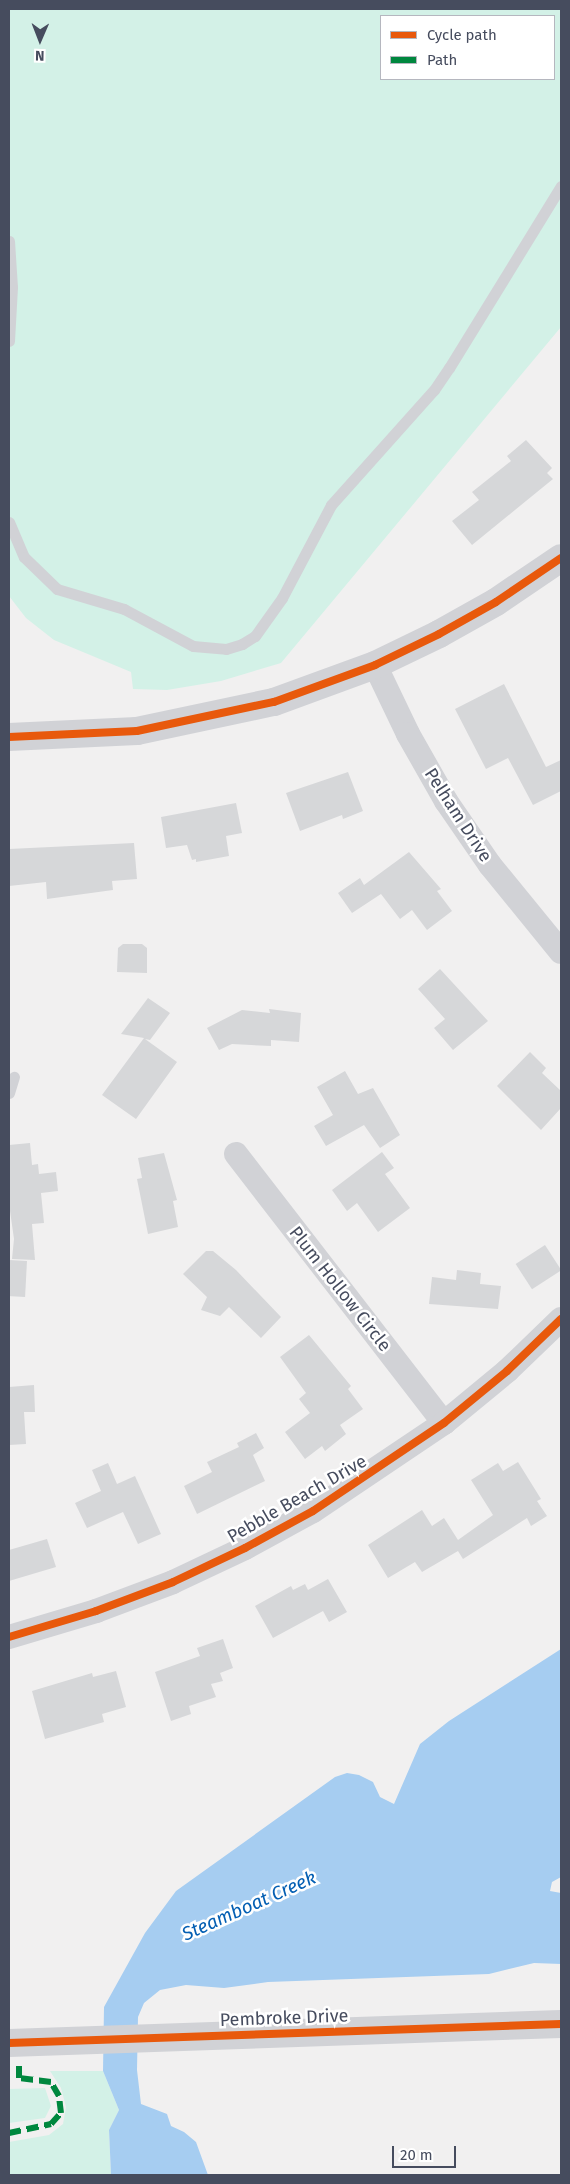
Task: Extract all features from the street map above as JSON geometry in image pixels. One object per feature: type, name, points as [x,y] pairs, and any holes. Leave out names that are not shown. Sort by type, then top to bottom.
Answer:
[{"type":"street","points":[[9,737],[137,731],[200,720],[274,702],[375,665],[439,634],[496,602],[561,558]]},
{"type":"street","name":"Pelham Drive","points":[[375,665],[408,734],[446,801],[490,866],[561,952]]},
{"type":"street","name":"Plum Hollow Circle","points":[[236,1154],[444,1423]]},
{"type":"street","name":"Pebble Beach Drive","points":[[9,1637],[96,1611],[173,1582],[245,1548],[313,1511],[444,1423],[507,1371],[561,1319]]},
{"type":"street","name":"Pembroke Drive","points":[[9,2043],[60,2043],[561,2024]]},
{"type":"lane","points":[[9,522],[24,558],[57,589],[124,609],[193,646],[217,650],[242,644],[255,636],[282,598],[331,505],[434,390],[561,186]]},
{"type":"lane","points":[[9,241],[12,287],[9,341]]},
{"type":"lane","points":[[9,1093],[14,1077]]},
{"type":"green space","points":[[9,9],[561,9],[561,327],[281,663],[221,681],[167,690],[133,689],[131,672],[54,640],[26,618],[9,596]]},
{"type":"green space","points":[[50,2071],[103,2071],[119,2110],[109,2130],[111,2175],[9,2175],[9,2142],[49,2135],[63,2124],[66,2107],[61,2088]]},
{"type":"green space","points":[[45,2088],[51,2106],[45,2118],[9,2123],[9,2089]]},
{"type":"water","name":"Steamboat Creek","points":[[561,1649],[561,1877],[552,1882],[550,1891],[561,1893],[561,1964],[534,1963],[489,1974],[268,1982],[224,1988],[186,1985],[160,1990],[144,2003],[138,2017],[137,2070],[141,2104],[167,2114],[171,2126],[184,2132],[196,2142],[208,2175],[111,2175],[109,2130],[119,2110],[103,2071],[104,2007],[145,1933],[176,1891],[335,1777],[347,1773],[359,1775],[373,1782],[380,1797],[394,1804],[420,1744],[449,1721]]},
{"type":"building","points":[[526,440],[552,468],[547,473],[553,479],[472,545],[452,521],[479,500],[472,492],[511,461],[507,456]]},
{"type":"building","points":[[504,684],[546,767],[561,760],[561,791],[533,805],[508,758],[486,769],[455,709]]},
{"type":"building","points":[[348,772],[363,811],[343,819],[342,815],[300,831],[286,793]]},
{"type":"building","points":[[236,803],[242,833],[226,836],[229,856],[196,862],[196,859],[192,860],[187,845],[166,848],[161,817]]},
{"type":"building","points":[[134,843],[137,879],[112,881],[113,890],[47,899],[46,882],[9,886],[9,849]]},
{"type":"building","points":[[409,852],[441,889],[437,891],[452,911],[427,930],[412,910],[400,919],[381,894],[352,913],[338,893],[360,878],[364,885]]},
{"type":"building","points":[[123,944],[142,944],[147,948],[147,973],[117,972],[118,948]]},
{"type":"building","points":[[440,969],[488,1021],[453,1050],[434,1028],[445,1019],[418,989]]},
{"type":"building","points":[[148,998],[170,1013],[150,1040],[145,1039],[177,1062],[136,1119],[102,1095],[144,1038],[121,1034]]},
{"type":"building","points":[[269,1009],[301,1013],[299,1042],[271,1040],[271,1046],[232,1044],[219,1050],[207,1028],[242,1010],[270,1013]]},
{"type":"building","points":[[530,1052],[546,1068],[542,1073],[561,1091],[561,1108],[541,1130],[497,1086]]},
{"type":"building","points":[[345,1071],[358,1094],[373,1088],[400,1135],[380,1148],[364,1125],[326,1146],[314,1126],[333,1115],[317,1087]]},
{"type":"building","points":[[30,1143],[32,1165],[38,1164],[39,1174],[56,1172],[58,1191],[41,1193],[44,1223],[32,1224],[35,1260],[12,1259],[14,1239],[9,1204],[9,1145]]},
{"type":"building","points":[[382,1152],[394,1168],[385,1174],[410,1208],[378,1232],[357,1203],[347,1211],[332,1190]]},
{"type":"building","points":[[164,1153],[177,1200],[173,1201],[178,1227],[148,1234],[137,1179],[142,1178],[138,1158]]},
{"type":"building","points":[[545,1245],[561,1270],[532,1289],[516,1264]]},
{"type":"building","points":[[206,1251],[213,1251],[236,1270],[281,1317],[261,1338],[229,1307],[220,1316],[201,1310],[207,1297],[183,1274]]},
{"type":"building","points":[[9,1260],[27,1261],[25,1297],[9,1296]]},
{"type":"building","points":[[457,1270],[481,1273],[480,1284],[501,1286],[498,1309],[429,1304],[432,1277],[456,1280]]},
{"type":"building","points":[[309,1335],[351,1386],[348,1389],[363,1409],[340,1425],[346,1434],[325,1451],[322,1446],[305,1459],[285,1432],[310,1413],[299,1399],[306,1393],[280,1357]]},
{"type":"building","points":[[34,1385],[35,1412],[24,1412],[26,1444],[9,1445],[9,1387]]},
{"type":"building","points":[[256,1433],[264,1448],[253,1455],[265,1481],[197,1514],[184,1486],[212,1472],[207,1462],[239,1447],[237,1443]]},
{"type":"building","points":[[518,1462],[541,1499],[537,1501],[547,1516],[531,1526],[527,1518],[463,1559],[458,1551],[422,1572],[415,1562],[388,1578],[368,1545],[422,1510],[432,1526],[444,1518],[458,1540],[493,1515],[471,1480],[498,1463],[503,1471]]},
{"type":"building","points":[[108,1463],[117,1484],[135,1476],[161,1534],[138,1544],[123,1512],[87,1528],[75,1503],[101,1491],[92,1470]]},
{"type":"building","points":[[47,1539],[56,1567],[9,1581],[9,1550]]},
{"type":"building","points":[[328,1579],[347,1612],[329,1622],[323,1611],[273,1638],[255,1606],[291,1586],[293,1590],[305,1584],[308,1590]]},
{"type":"building","points":[[223,1639],[233,1668],[220,1673],[223,1681],[211,1684],[216,1697],[189,1706],[191,1714],[171,1721],[155,1672],[200,1656],[197,1648]]},
{"type":"building","points":[[116,1671],[126,1707],[102,1714],[104,1722],[45,1739],[32,1691],[92,1673],[93,1677]]},
{"type":"marked path","points":[[9,2133],[51,2124],[61,2113],[59,2096],[51,2082],[19,2078],[19,2064]]},
{"type":"cycle path","points":[[9,737],[137,731],[274,702],[375,665],[439,634],[496,602],[561,558]]},
{"type":"cycle path","points":[[9,1637],[96,1611],[173,1582],[245,1548],[313,1511],[444,1423],[507,1371],[561,1319]]},
{"type":"cycle path","points":[[9,2043],[561,2024]]}]
